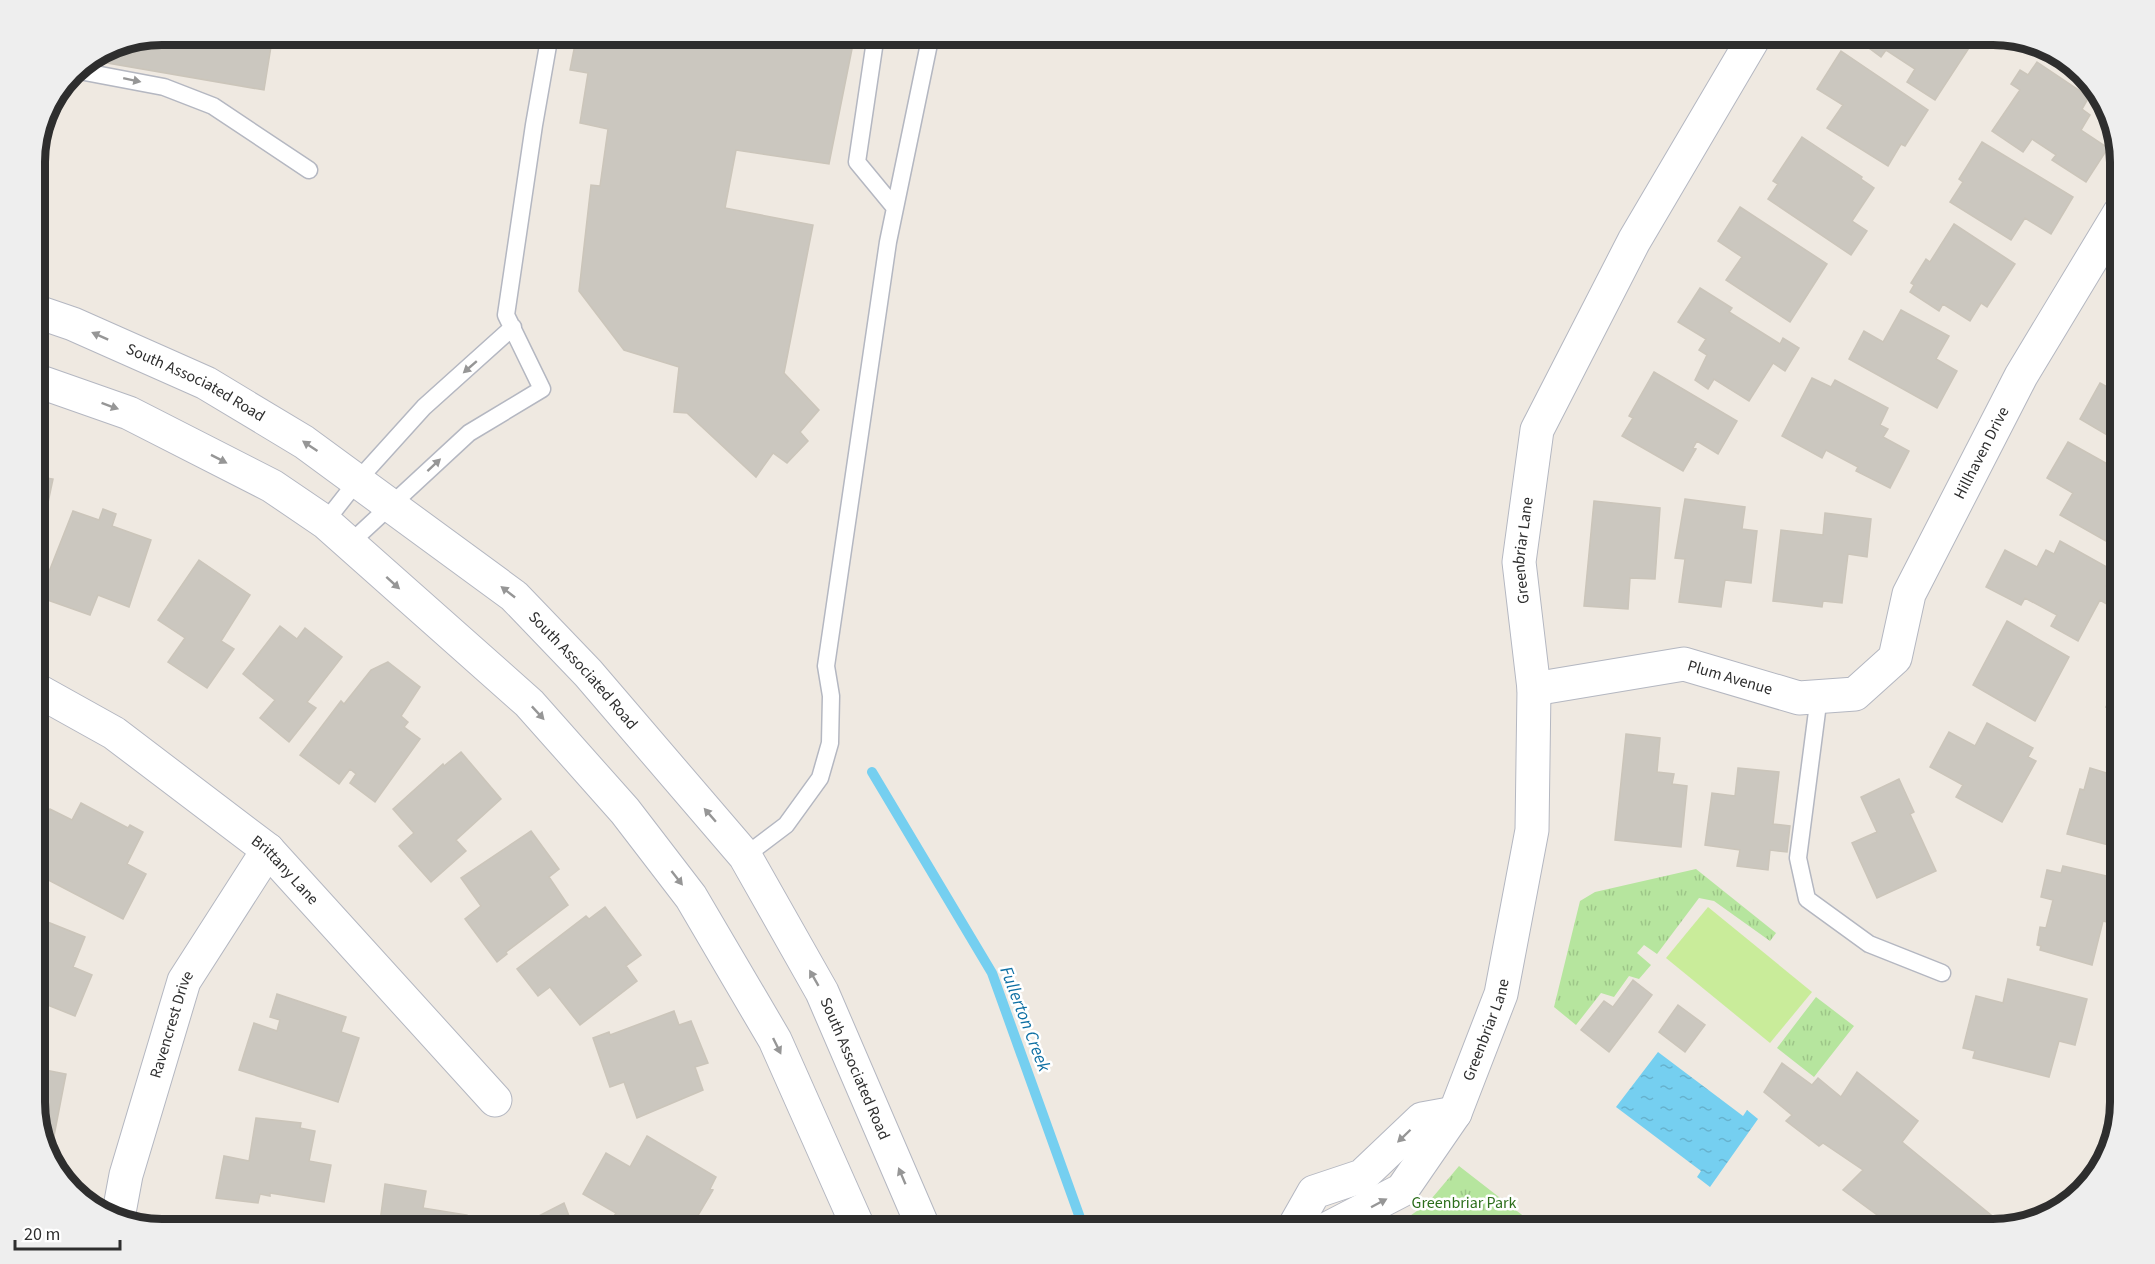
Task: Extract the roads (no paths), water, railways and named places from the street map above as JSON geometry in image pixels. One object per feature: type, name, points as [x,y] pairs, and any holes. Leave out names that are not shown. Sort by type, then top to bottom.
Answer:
[{"type":"street","name":"Greenbriar Lane","points":[[1348,1219],[1402,1190],[1455,1113],[1501,994],[1532,830],[1534,689],[1519,562],[1537,430],[1634,241],[1750,45]]},
{"type":"street","name":"Hillhaven Drive","points":[[1855,694],[1895,658],[1909,594],[2020,376],[2110,228]]},
{"type":"street","name":"South Associated Road","points":[[45,315],[74,324],[206,383],[304,442],[514,596],[588,674],[745,856],[822,992],[919,1219]]},
{"type":"street","points":[[45,384],[129,413],[272,486],[326,522],[529,703],[625,811],[692,897],[775,1040],[854,1219]]},
{"type":"street","name":"Plum Avenue","points":[[1534,689],[1684,664],[1799,698],[1855,694]]},
{"type":"street","name":"Brittany Lane","points":[[45,695],[114,733],[268,850],[495,1100]]},
{"type":"street","name":"Ravencrest Drive","points":[[119,1211],[126,1175],[184,981],[268,850]]},
{"type":"street","points":[[1299,1219],[1314,1192],[1362,1176],[1422,1119],[1455,1113]]},
{"type":"lane","points":[[350,544],[469,433],[542,389],[506,315],[548,45]]},
{"type":"lane","points":[[874,45],[857,162],[895,208]]},
{"type":"lane","points":[[745,856],[786,825],[820,778],[830,743],[831,696],[826,666],[895,208],[929,45]]},
{"type":"lane","points":[[87,72],[164,87],[213,106],[309,170]]},
{"type":"lane","points":[[326,522],[358,480],[424,407],[513,327]]},
{"type":"lane","points":[[1819,696],[1798,858],[1806,899],[1869,944],[1942,973]]},
{"type":"water","points":[[1658,1052],[1743,1116],[1747,1110],[1758,1119],[1710,1187],[1697,1177],[1701,1171],[1616,1107]]},
{"type":"waterway","name":"Fullerton Creek","points":[[872,772],[992,973],[1080,1219]]},
{"type":"park label","name":"Greenbriar Park","points":[[1464,1203]]}]
